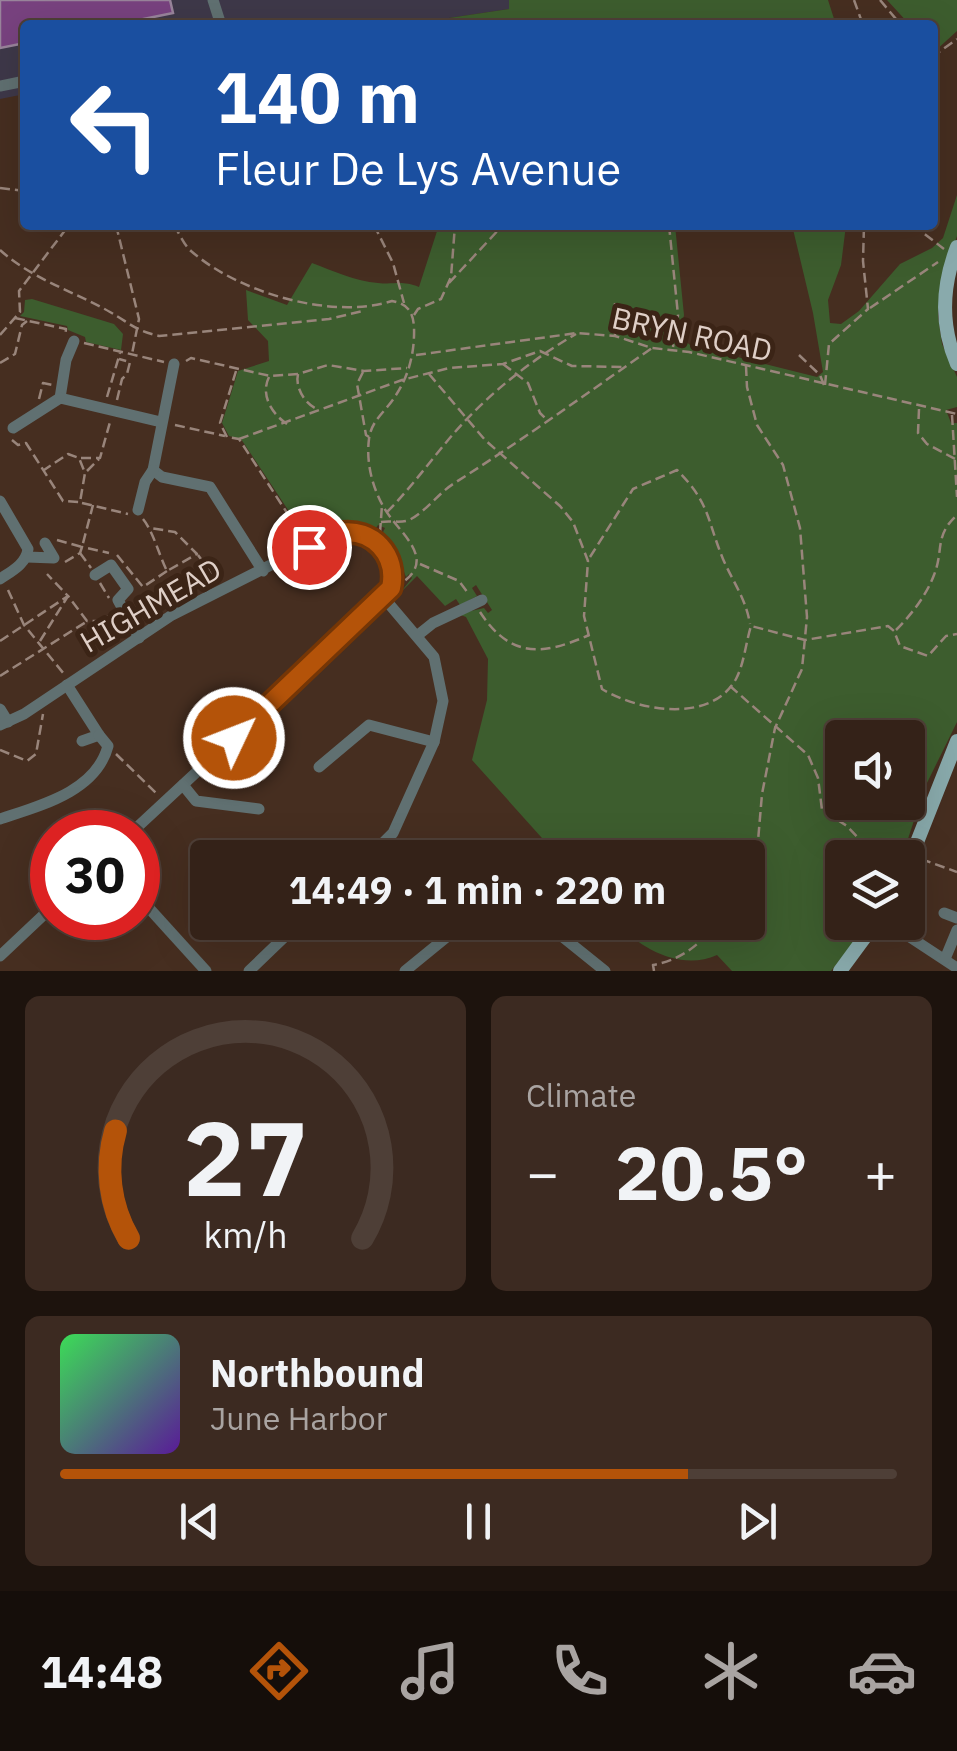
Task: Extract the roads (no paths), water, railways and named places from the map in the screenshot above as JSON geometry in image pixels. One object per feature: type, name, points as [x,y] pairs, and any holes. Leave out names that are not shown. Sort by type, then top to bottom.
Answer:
[{"type":"main road","points":[[955,252],[945,290],[944,321],[957,364]]},
{"type":"main road","points":[[918,840],[957,741]]},
{"type":"main road","points":[[840,971],[863,940]]},
{"type":"street","points":[[14,432],[58,392],[74,341]]},
{"type":"street","points":[[140,509],[145,482],[154,470],[175,364]]},
{"type":"street","points":[[58,392],[113,404],[161,422]]},
{"type":"street","points":[[154,470],[162,477],[210,488],[263,571]]},
{"type":"street","points":[[0,501],[26,541],[27,557]]},
{"type":"street","name":"HIGHMEAD","points":[[4,724],[172,616],[330,536],[353,532],[375,541],[390,558],[393,581],[384,598]]},
{"type":"street","points":[[1,578],[27,557],[54,558],[45,544]]},
{"type":"street","points":[[95,575],[111,565],[128,589],[118,600],[139,638]]},
{"type":"street","points":[[156,810],[384,598],[434,658],[443,702],[434,742],[393,833],[386,840]]},
{"type":"street","points":[[418,635],[433,623],[479,602]]},
{"type":"street","points":[[0,819],[70,793],[105,758],[103,740],[69,684]]},
{"type":"street","points":[[0,708],[4,724]]},
{"type":"street","points":[[320,767],[369,725],[434,742]]},
{"type":"street","points":[[82,742],[103,740]]},
{"type":"street","points":[[183,785],[196,801],[259,808]]},
{"type":"street","points":[[944,913],[957,918]]},
{"type":"street","points":[[160,920],[206,971]]},
{"type":"street","points":[[0,956],[30,928]]},
{"type":"street","points":[[945,959],[957,930]]},
{"type":"street","points":[[249,971],[281,940]]},
{"type":"street","points":[[405,971],[444,940]]},
{"type":"street","points":[[565,940],[599,970]]},
{"type":"street","points":[[915,940],[957,968]]}]
